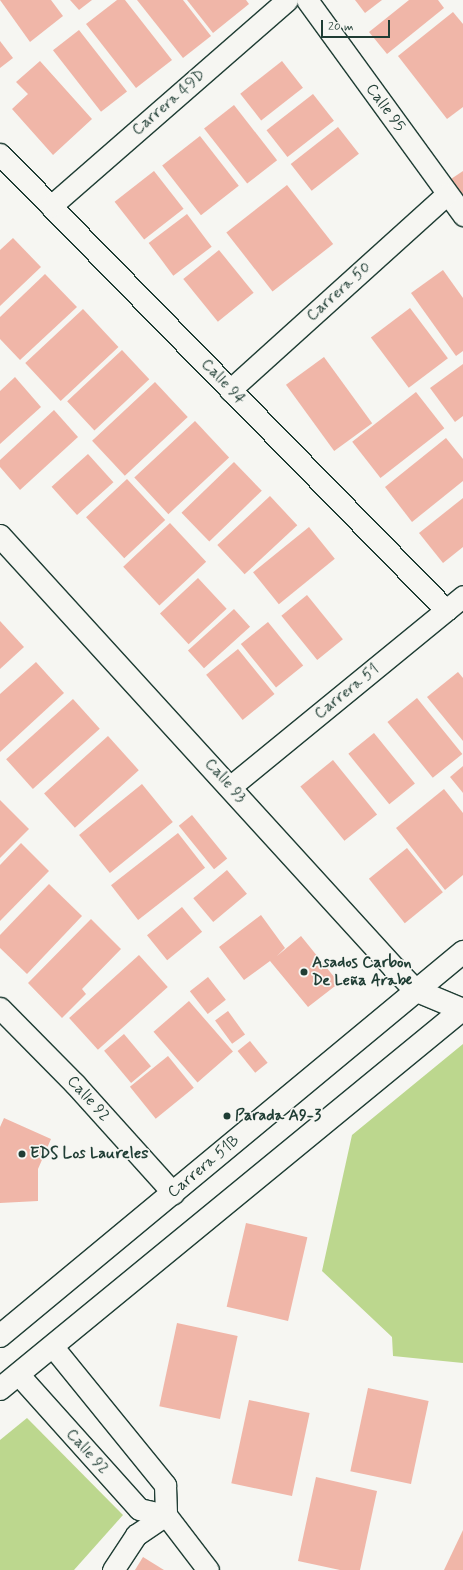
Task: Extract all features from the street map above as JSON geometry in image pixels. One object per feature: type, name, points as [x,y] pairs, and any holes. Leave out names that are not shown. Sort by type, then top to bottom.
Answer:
[{"type":"main road","name":"Calle 93","points":[[0,536],[415,990],[462,1010]]},
{"type":"main road","name":"Carrera 51B","points":[[0,1336],[173,1194],[415,990],[463,952]]},
{"type":"main road","points":[[0,1389],[462,1010]]},
{"type":"street","name":"Carrera 49D","points":[[51,206],[286,0]]},
{"type":"street","name":"Calle 95","points":[[307,0],[463,215]]},
{"type":"street","name":"Calle 94","points":[[0,154],[446,610]]},
{"type":"street","name":"Carrera 50","points":[[230,390],[448,194]]},
{"type":"street","name":"Carrera 51","points":[[230,787],[463,596]]},
{"type":"street","name":"Calle 92","points":[[0,1008],[75,1084],[173,1194]]},
{"type":"street","points":[[53,1347],[165,1485],[166,1515],[208,1570]]},
{"type":"street","name":"Calle 92","points":[[18,1374],[139,1509],[166,1515]]},
{"type":"street","points":[[113,1570],[136,1535],[166,1515]]},
{"type":"green space","points":[[463,1044],[463,1363],[393,1356],[392,1337],[322,1271],[352,1135]]},
{"type":"green space","points":[[27,1418],[123,1515],[74,1570],[0,1570],[0,1440]]},
{"type":"building","points":[[0,0],[51,0],[63,16],[30,42]]},
{"type":"building","points":[[70,0],[92,0],[79,10]]},
{"type":"building","points":[[117,0],[125,0],[172,60],[136,88],[86,24]]},
{"type":"building","points":[[137,0],[183,0],[211,36],[183,58]]},
{"type":"building","points":[[187,0],[246,0],[249,4],[213,33]]},
{"type":"building","points":[[355,0],[382,0],[365,13]]},
{"type":"building","points":[[409,0],[438,0],[444,8],[387,54],[369,32]]},
{"type":"building","points":[[453,12],[463,24],[463,107],[447,119],[398,56]]},
{"type":"building","points":[[79,30],[127,91],[101,112],[53,50]]},
{"type":"building","points":[[0,41],[13,58],[0,68]]},
{"type":"building","points":[[40,61],[92,119],[53,155],[12,109],[28,94],[16,82]]},
{"type":"building","points":[[282,61],[303,88],[261,120],[240,94]]},
{"type":"building","points":[[313,94],[334,121],[287,157],[267,130]]},
{"type":"building","points":[[234,105],[277,160],[247,184],[204,128]]},
{"type":"building","points":[[338,127],[359,154],[312,191],[291,164]]},
{"type":"building","points":[[200,136],[239,186],[201,215],[162,166]]},
{"type":"building","points":[[154,171],[184,209],[144,240],[115,202]]},
{"type":"building","points":[[463,171],[463,212],[445,183]]},
{"type":"building","points":[[287,185],[333,244],[272,292],[226,232]]},
{"type":"building","points":[[187,214],[212,247],[173,276],[149,243]]},
{"type":"building","points":[[13,238],[41,267],[0,306],[0,250]]},
{"type":"building","points":[[219,250],[254,293],[218,322],[183,279]]},
{"type":"building","points":[[443,270],[463,298],[463,351],[456,356],[411,293]]},
{"type":"building","points":[[45,274],[77,307],[20,360],[0,339],[0,317]]},
{"type":"building","points":[[410,308],[448,358],[409,388],[371,337]]},
{"type":"building","points":[[83,309],[118,347],[61,401],[25,363]]},
{"type":"building","points":[[122,350],[149,379],[94,430],[67,401]]},
{"type":"building","points":[[324,357],[372,423],[334,451],[286,385]]},
{"type":"building","points":[[463,364],[463,416],[455,422],[430,388]]},
{"type":"building","points":[[15,377],[41,407],[0,444],[0,391]]},
{"type":"building","points":[[155,382],[188,417],[125,476],[92,441]]},
{"type":"building","points":[[416,392],[444,428],[380,478],[352,442]]},
{"type":"building","points":[[54,410],[78,437],[20,490],[0,467],[0,460]]},
{"type":"building","points":[[195,421],[229,458],[168,514],[134,478]]},
{"type":"building","points":[[446,438],[463,459],[463,481],[412,522],[385,487]]},
{"type":"building","points":[[88,454],[113,482],[77,515],[52,487]]},
{"type":"building","points":[[234,462],[262,491],[209,541],[181,513]]},
{"type":"building","points":[[127,479],[165,520],[124,558],[86,517]]},
{"type":"building","points":[[270,496],[297,525],[245,574],[217,545]]},
{"type":"building","points":[[463,498],[463,547],[443,563],[419,533]]},
{"type":"building","points":[[170,523],[206,562],[159,605],[123,567]]},
{"type":"building","points":[[309,527],[335,559],[279,604],[253,572]]},
{"type":"building","points":[[198,578],[227,609],[189,644],[160,613]]},
{"type":"building","points":[[307,595],[343,639],[317,660],[281,616]]},
{"type":"building","points":[[234,609],[250,627],[204,668],[188,650]]},
{"type":"building","points":[[0,621],[24,647],[0,669]]},
{"type":"building","points":[[268,622],[303,666],[276,688],[241,644]]},
{"type":"building","points":[[238,649],[275,694],[243,720],[206,675]]},
{"type":"building","points":[[36,662],[64,693],[0,752],[0,694]]},
{"type":"building","points":[[458,672],[463,678],[463,741],[427,697]]},
{"type":"building","points":[[417,698],[462,754],[433,778],[387,722]]},
{"type":"building","points":[[73,699],[100,729],[33,789],[6,759]]},
{"type":"building","points":[[374,733],[415,784],[389,804],[348,754]]},
{"type":"building","points":[[108,736],[139,770],[75,828],[44,794]]},
{"type":"building","points":[[333,760],[377,814],[344,841],[300,786]]},
{"type":"building","points":[[463,766],[463,793],[450,777]]},
{"type":"building","points":[[142,784],[173,822],[110,873],[79,835]]},
{"type":"building","points":[[444,789],[463,813],[463,875],[445,890],[396,828]]},
{"type":"building","points":[[0,800],[29,829],[0,858]]},
{"type":"building","points":[[192,815],[227,859],[214,869],[179,826]]},
{"type":"building","points":[[178,833],[205,868],[138,920],[111,885]]},
{"type":"building","points":[[21,843],[49,871],[0,921],[0,865]]},
{"type":"building","points":[[407,848],[443,892],[405,923],[369,879]]},
{"type":"building","points":[[227,870],[247,894],[213,922],[193,898]]},
{"type":"building","points":[[49,884],[82,916],[27,974],[0,948],[0,935]]},
{"type":"building","points":[[182,907],[202,932],[167,960],[147,935]]},
{"type":"building","points":[[261,915],[285,948],[277,956],[301,936],[339,983],[308,1007],[270,961],[244,980],[219,947]]},
{"type":"building","points":[[91,919],[121,949],[82,989],[86,994],[62,1018],[28,983]]},
{"type":"building","points":[[139,955],[168,987],[98,1050],[69,1018]]},
{"type":"building","points":[[208,977],[226,1000],[208,1014],[190,991]]},
{"type":"building","points":[[189,1001],[233,1052],[197,1082],[154,1032]]},
{"type":"building","points":[[228,1011],[245,1034],[232,1044],[215,1020]]},
{"type":"building","points":[[124,1034],[151,1066],[131,1083],[104,1051]]},
{"type":"building","points":[[250,1041],[268,1063],[255,1073],[238,1051]]},
{"type":"building","points":[[168,1056],[194,1088],[156,1119],[130,1087]]},
{"type":"building","name":"EDS Los Laureles","points":[[4,1118],[51,1139],[38,1169],[38,1201],[0,1203],[0,1127]]},
{"type":"building","points":[[246,1223],[307,1237],[288,1321],[227,1307]]},
{"type":"building","points":[[177,1323],[238,1336],[220,1419],[159,1406]]},
{"type":"building","points":[[368,1388],[429,1401],[411,1484],[350,1471]]},
{"type":"building","points":[[249,1400],[310,1413],[292,1496],[231,1483]]},
{"type":"building","points":[[316,1477],[377,1491],[360,1570],[340,1570],[298,1561]]},
{"type":"building","points":[[463,1530],[463,1570],[444,1570]]},
{"type":"building","points":[[143,1557],[164,1570],[135,1570]]},
{"type":"place","name":"Asados Carbon De Leña Arabe","points":[[304,972]]},
{"type":"place","name":"Parada A9-3","points":[[227,1116]]},
{"type":"place","name":"EDS Los Laureles","points":[[22,1154]]}]
